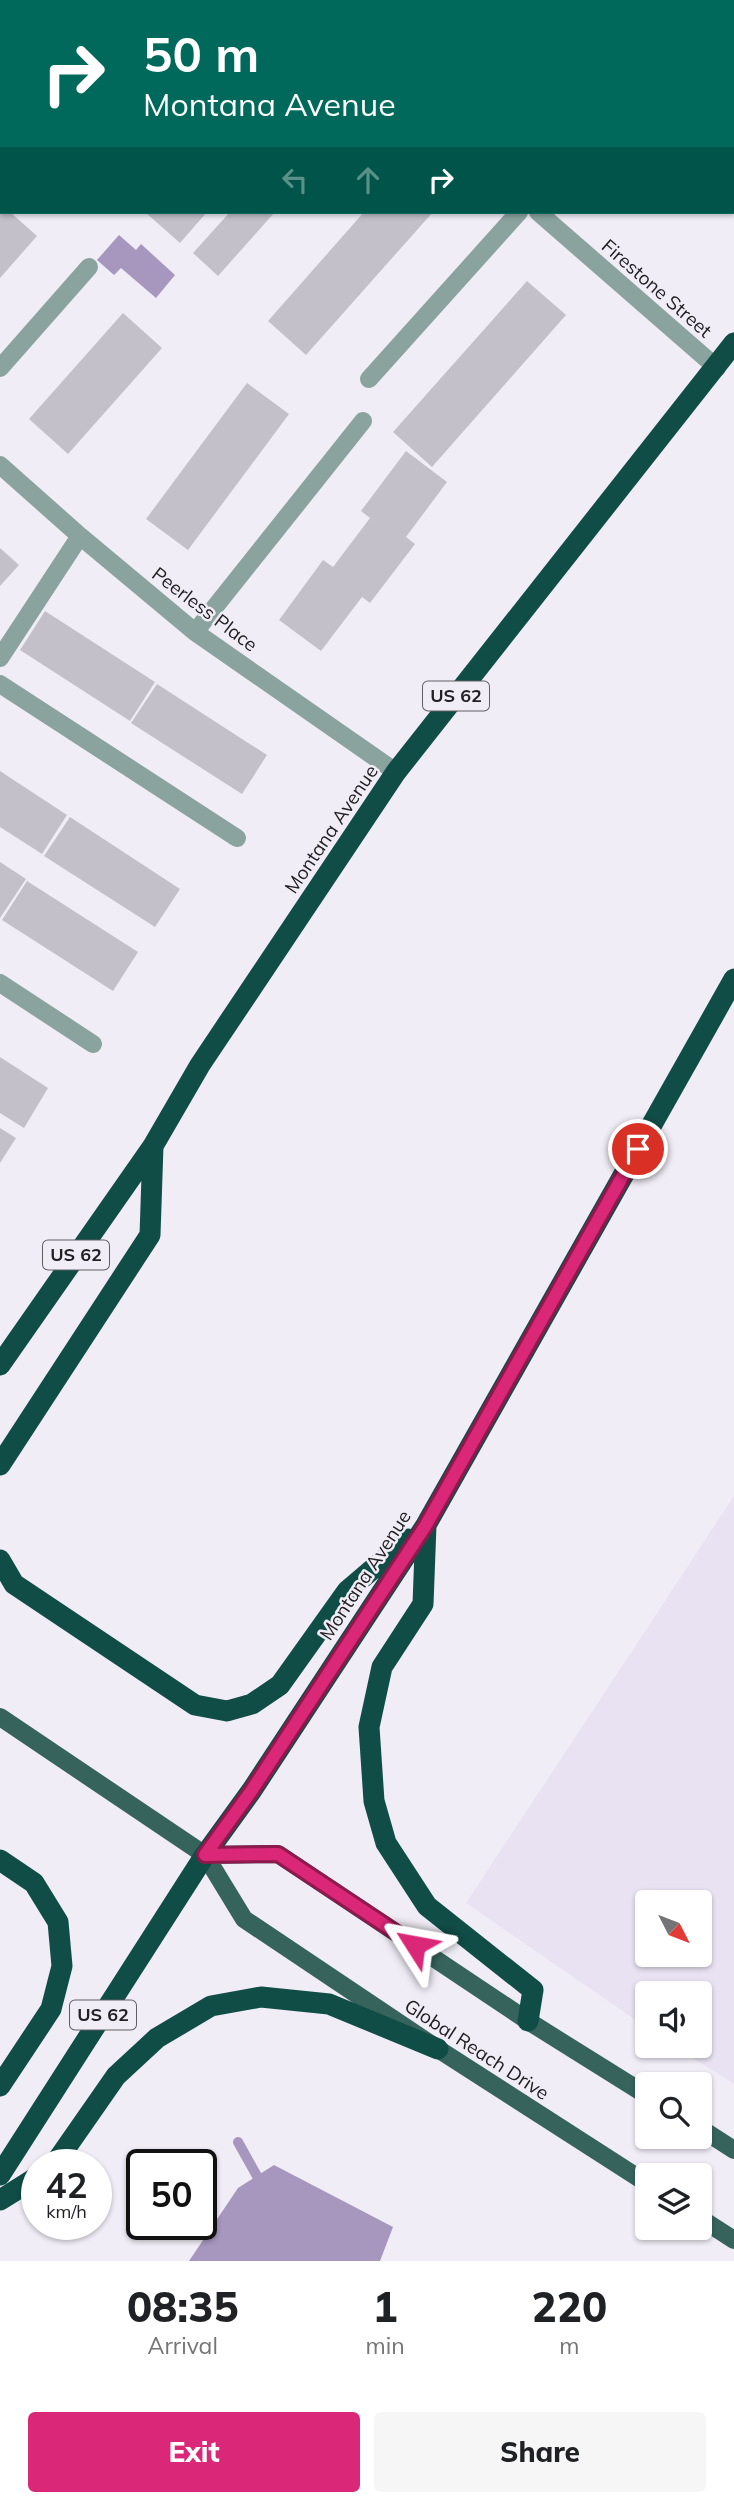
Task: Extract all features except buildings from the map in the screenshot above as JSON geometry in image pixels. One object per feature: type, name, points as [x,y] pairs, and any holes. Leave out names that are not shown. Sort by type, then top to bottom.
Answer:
[{"type":"highway","name":"Montana Avenue","points":[[0,1365],[153,1146],[200,1065],[396,772],[717,368],[734,343]]},
{"type":"highway","name":"Montana Avenue","points":[[0,2175],[205,1855],[252,1790],[426,1525],[734,979]]},
{"type":"highway","points":[[0,1465],[150,1235],[153,1146]]},
{"type":"highway","points":[[0,1560],[14,1584],[195,1705],[227,1711],[252,1704],[280,1685],[346,1591],[426,1525]]},
{"type":"highway","points":[[426,1525],[423,1604],[382,1667],[369,1727],[374,1801],[386,1843],[427,1906],[533,1990],[528,2021]]},
{"type":"highway","points":[[0,1860],[34,1883],[58,1922],[62,1966],[51,2009],[0,2085]]},
{"type":"highway","points":[[65,2149],[116,2076],[157,2038],[211,2006],[261,1997],[329,2004],[438,2049]]},
{"type":"highway","points":[[0,2200],[21,2187]]},
{"type":"main road","name":"Global Reach Drive","points":[[0,1717],[205,1855],[244,1919],[438,2049],[635,2175]]},
{"type":"main road","points":[[205,1855],[278,1854],[528,2021],[635,2088]]},
{"type":"main road","points":[[712,2136],[734,2150]]},
{"type":"main road","points":[[712,2226],[734,2240]]},
{"type":"street","points":[[369,379],[517,214]]},
{"type":"street","name":"Firestone Street","points":[[540,214],[717,368]]},
{"type":"street","points":[[0,369],[89,267]]},
{"type":"street","points":[[195,632],[363,421]]},
{"type":"street","name":"Peerless Place","points":[[0,465],[195,632],[396,772]]},
{"type":"street","points":[[0,658],[80,536]]},
{"type":"street","points":[[0,684],[237,838]]},
{"type":"street","points":[[0,983],[93,1044]]},
{"type":"shaded area","points":[[119,235],[136,250],[141,244],[175,275],[156,298],[121,268],[114,275],[97,260]]},
{"type":"shaded area","points":[[734,1496],[734,2084],[693,2058],[712,2058],[712,1981],[635,1981],[635,2020],[466,1903]]},
{"type":"shaded area","points":[[274,2165],[393,2227],[380,2261],[189,2261],[203,2240],[217,2240],[217,2219],[238,2188]]},
{"type":"waterway","points":[[238,2142],[257,2176]]},
{"type":"route","points":[[415,1945],[278,1854],[205,1855],[252,1790],[426,1525],[638,1149]]}]
